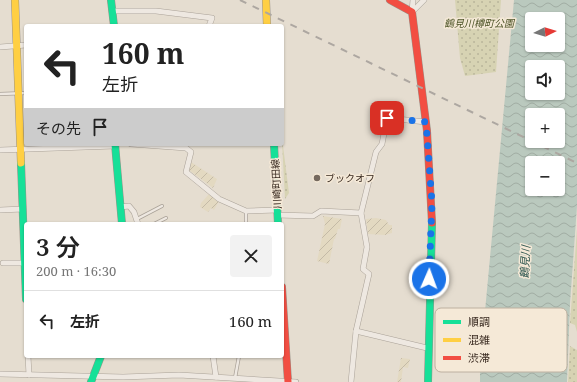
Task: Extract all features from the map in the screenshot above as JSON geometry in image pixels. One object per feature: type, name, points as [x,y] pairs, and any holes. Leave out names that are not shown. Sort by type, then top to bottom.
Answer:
[{"type":"street","points":[[15,0],[17,46],[22,93],[21,149],[24,236]]},
{"type":"street","points":[[111,0],[114,24]]},
{"type":"street","points":[[266,0],[267,24]]},
{"type":"street","points":[[390,0],[412,12]]},
{"type":"street","points":[[413,0],[412,12],[426,122],[432,203],[429,277],[430,314],[427,348],[428,382]]},
{"type":"street","points":[[412,12],[424,0]]},
{"type":"street","points":[[112,12],[156,11],[212,18],[210,24]]},
{"type":"street","points":[[0,47],[24,46]]},
{"type":"street","points":[[351,382],[356,331],[369,274],[363,269],[367,247],[361,212],[376,152],[382,144],[387,118],[426,122]]},
{"type":"street","points":[[0,150],[91,146]]},
{"type":"street","points":[[114,146],[122,222]]},
{"type":"street","points":[[158,146],[186,148],[191,152],[186,172],[219,199],[246,211],[277,212],[313,216],[320,212],[361,212]]},
{"type":"street","name":"川崎町田線","points":[[274,146],[278,222]]},
{"type":"street","points":[[120,206],[129,206],[134,212],[138,222]]},
{"type":"street","points":[[0,210],[23,210]]},
{"type":"street","points":[[3,264],[24,263]]},
{"type":"street","points":[[284,318],[288,381]]},
{"type":"street","points":[[356,331],[427,348]]},
{"type":"street","points":[[28,358],[29,375]]},
{"type":"street","points":[[92,379],[100,358]]},
{"type":"street","points":[[213,358],[216,377]]},
{"type":"street","points":[[0,374],[92,379],[179,375],[296,382]]},
{"type":"lane","points":[[0,94],[22,93]]},
{"type":"lane","points":[[138,222],[162,206]]},
{"type":"lane","points":[[246,211],[246,222]]},
{"type":"lane","points":[[158,222],[166,218]]},
{"type":"lane","points":[[235,378],[239,358]]},
{"type":"shaded area","points":[[191,162],[217,179],[213,188],[189,170]]},
{"type":"shaded area","points":[[209,194],[219,201],[214,210],[211,208],[208,212],[200,207],[201,203]]},
{"type":"shaded area","points":[[323,216],[342,219],[340,229],[338,229],[334,239],[329,264],[317,261],[325,224]]},
{"type":"shaded area","points":[[376,218],[386,220],[389,225],[392,225],[392,233],[385,235],[368,234],[366,219]]},
{"type":"shaded area","points":[[401,358],[410,359],[408,368],[403,367],[401,382],[397,382]]},
{"type":"green space","name":"鶴見川樽町公園","points":[[455,0],[501,0],[496,72],[465,76],[460,58]]},
{"type":"green space","points":[[282,146],[289,193],[285,199]]},
{"type":"green space","points":[[577,229],[577,332],[575,325],[570,323]]},
{"type":"green space","points":[[570,346],[577,350],[577,382],[568,382]]},
{"type":"water","name":"鶴見川","points":[[514,0],[577,0],[577,206],[570,304],[567,382],[480,382],[480,372],[567,372],[567,308],[485,308]]},
{"type":"railway","points":[[240,0],[577,163]]},
{"type":"traffic: fast","points":[[111,0],[114,24]]},
{"type":"traffic: fast","points":[[115,146],[122,222]]},
{"type":"traffic: fast","points":[[274,146],[278,222]]},
{"type":"traffic: fast","points":[[21,163],[24,245]]},
{"type":"traffic: fast","points":[[428,382],[432,223]]},
{"type":"traffic: fast","points":[[91,382],[100,358]]},
{"type":"traffic: slow","points":[[15,0],[21,163]]},
{"type":"traffic: slow","points":[[266,0],[267,24]]},
{"type":"traffic: jam","points":[[390,0],[412,12],[427,131],[432,223]]},
{"type":"traffic: jam","points":[[284,319],[288,382]]},
{"type":"place","name":"ブックオフ","points":[[317,178]]},
{"type":"route","points":[[387,118],[426,122],[432,203],[429,279]]}]
